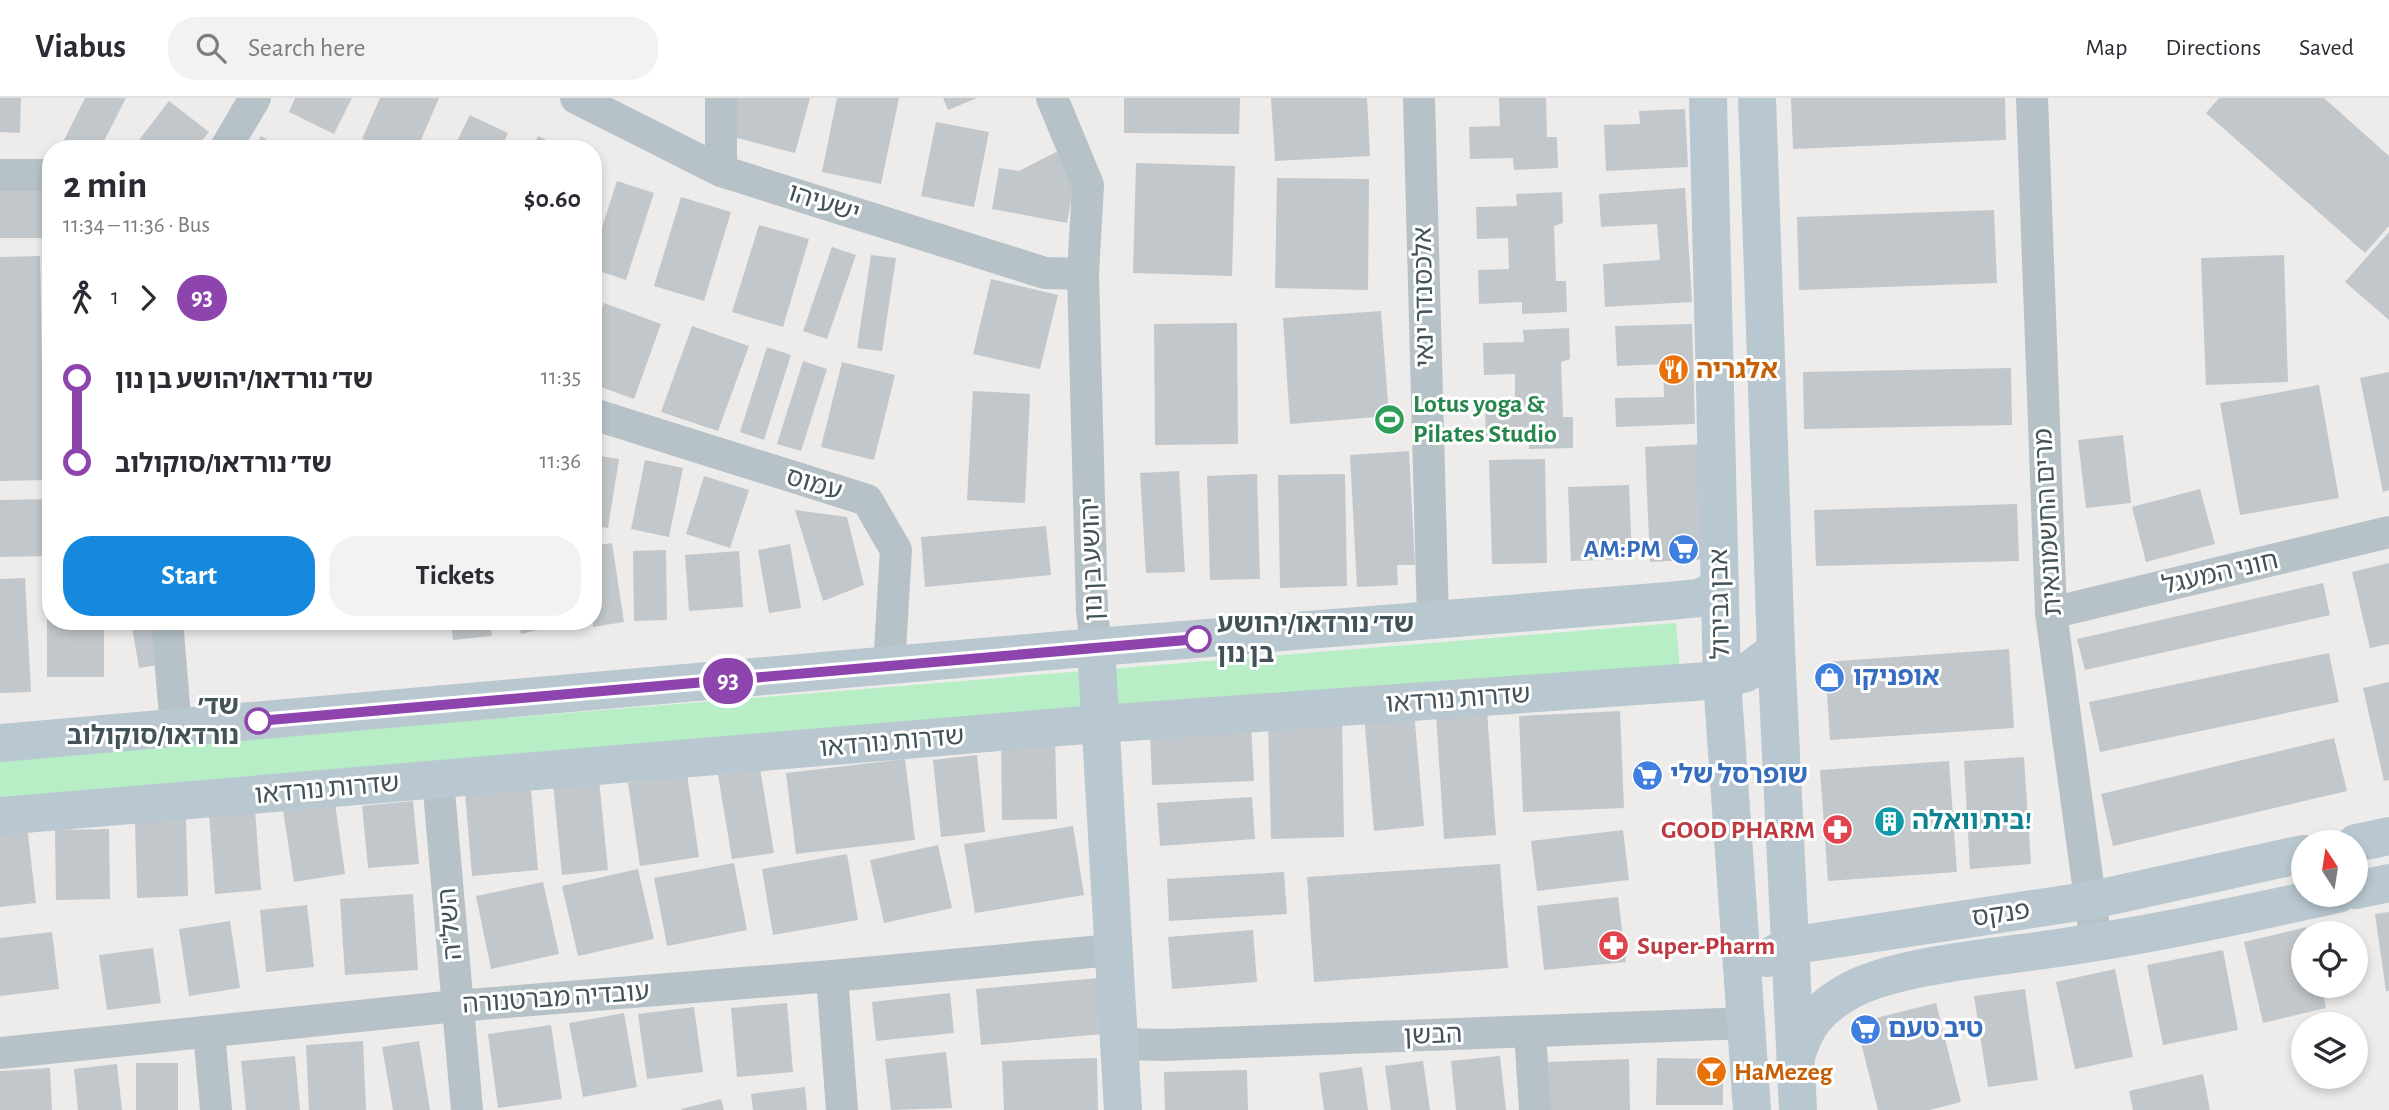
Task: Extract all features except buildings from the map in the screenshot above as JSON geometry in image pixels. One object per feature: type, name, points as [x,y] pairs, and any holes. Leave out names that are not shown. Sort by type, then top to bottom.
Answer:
[{"type":"street","points":[[230,140],[255,98]]},
{"type":"street","name":"ישעיהו","points":[[576,98],[721,170],[1045,273],[1083,274]]},
{"type":"street","points":[[721,98],[721,170]]},
{"type":"street","name":"יהושע בן נון","points":[[1052,98],[1087,185],[1083,274],[1092,611],[1123,1110]]},
{"type":"street","name":"אלכסנדר ינאי","points":[[1419,98],[1433,621]]},
{"type":"street","name":"אבן גבירול","points":[[1708,98],[1721,680],[1752,1110]]},
{"type":"street","name":"אבן גבירול","points":[[1757,98],[1776,650],[1788,946],[1798,1110]]},
{"type":"street","name":"מרים החשמונאית","points":[[2032,98],[2051,613],[2096,943]]},
{"type":"street","points":[[0,175],[42,175]]},
{"type":"street","name":"עמוס","points":[[602,418],[867,500],[895,550],[889,667]]},
{"type":"street","name":"חוני המעגל","points":[[2051,613],[2389,532]]},
{"type":"street","points":[[0,743],[1096,647],[1669,601],[1699,598],[1720,589]]},
{"type":"street","points":[[168,630],[176,728]]},
{"type":"street","name":"שדרות נורדאו","points":[[0,816],[1100,724],[1721,680],[1746,673],[1776,650]]},
{"type":"street","name":"השל\"ה","points":[[438,780],[467,1110]]},
{"type":"street","points":[[2368,840],[2389,836]]},
{"type":"street","name":"פנקס","points":[[1747,1023],[1759,970],[1766,958],[1788,946],[2092,900],[2291,858]]},
{"type":"street","points":[[2368,887],[2389,883]]},
{"type":"street","name":"פנקס","points":[[1794,1062],[1810,1021],[1835,1000],[1867,983],[1923,969],[2096,943],[2291,904]]},
{"type":"street","name":"עובדיה מברטנורה","points":[[0,1054],[456,1006],[1112,950]]},
{"type":"street","points":[[832,976],[842,1110]]},
{"type":"street","name":"הבשן","points":[[1120,1044],[1165,1045],[1747,1023]]},
{"type":"street","points":[[1530,1032],[1535,1110]]},
{"type":"street","points":[[209,1033],[216,1110]]},
{"type":"green space","points":[[1676,623],[1680,669],[0,803],[0,759]]},
{"type":"bus line","name":"93","points":[[258,721],[1198,639]]},
{"type":"place","name":"אלגריה","points":[[1673,370]]},
{"type":"place","name":"Lotus yoga & Pilates Studio","points":[[1390,419]]},
{"type":"place","name":"AM:PM","points":[[1684,549]]},
{"type":"place","name":"שד׳ נורדאו/יהושע בן נון","points":[[1198,639]]},
{"type":"place","name":"אופניקו","points":[[1830,677]]},
{"type":"place","name":"שד׳ נורדאו/סוקולוב","points":[[258,721]]},
{"type":"place","name":"שופרסל שלי","points":[[1647,775]]},
{"type":"place","name":"בית וואלה!","points":[[1889,821]]},
{"type":"place","name":"GOOD PHARM","points":[[1838,830]]},
{"type":"place","name":"Super-Pharm","points":[[1614,946]]},
{"type":"place","name":"טיב טעם","points":[[1865,1029]]},
{"type":"place","name":"HaMezeg","points":[[1711,1072]]}]
